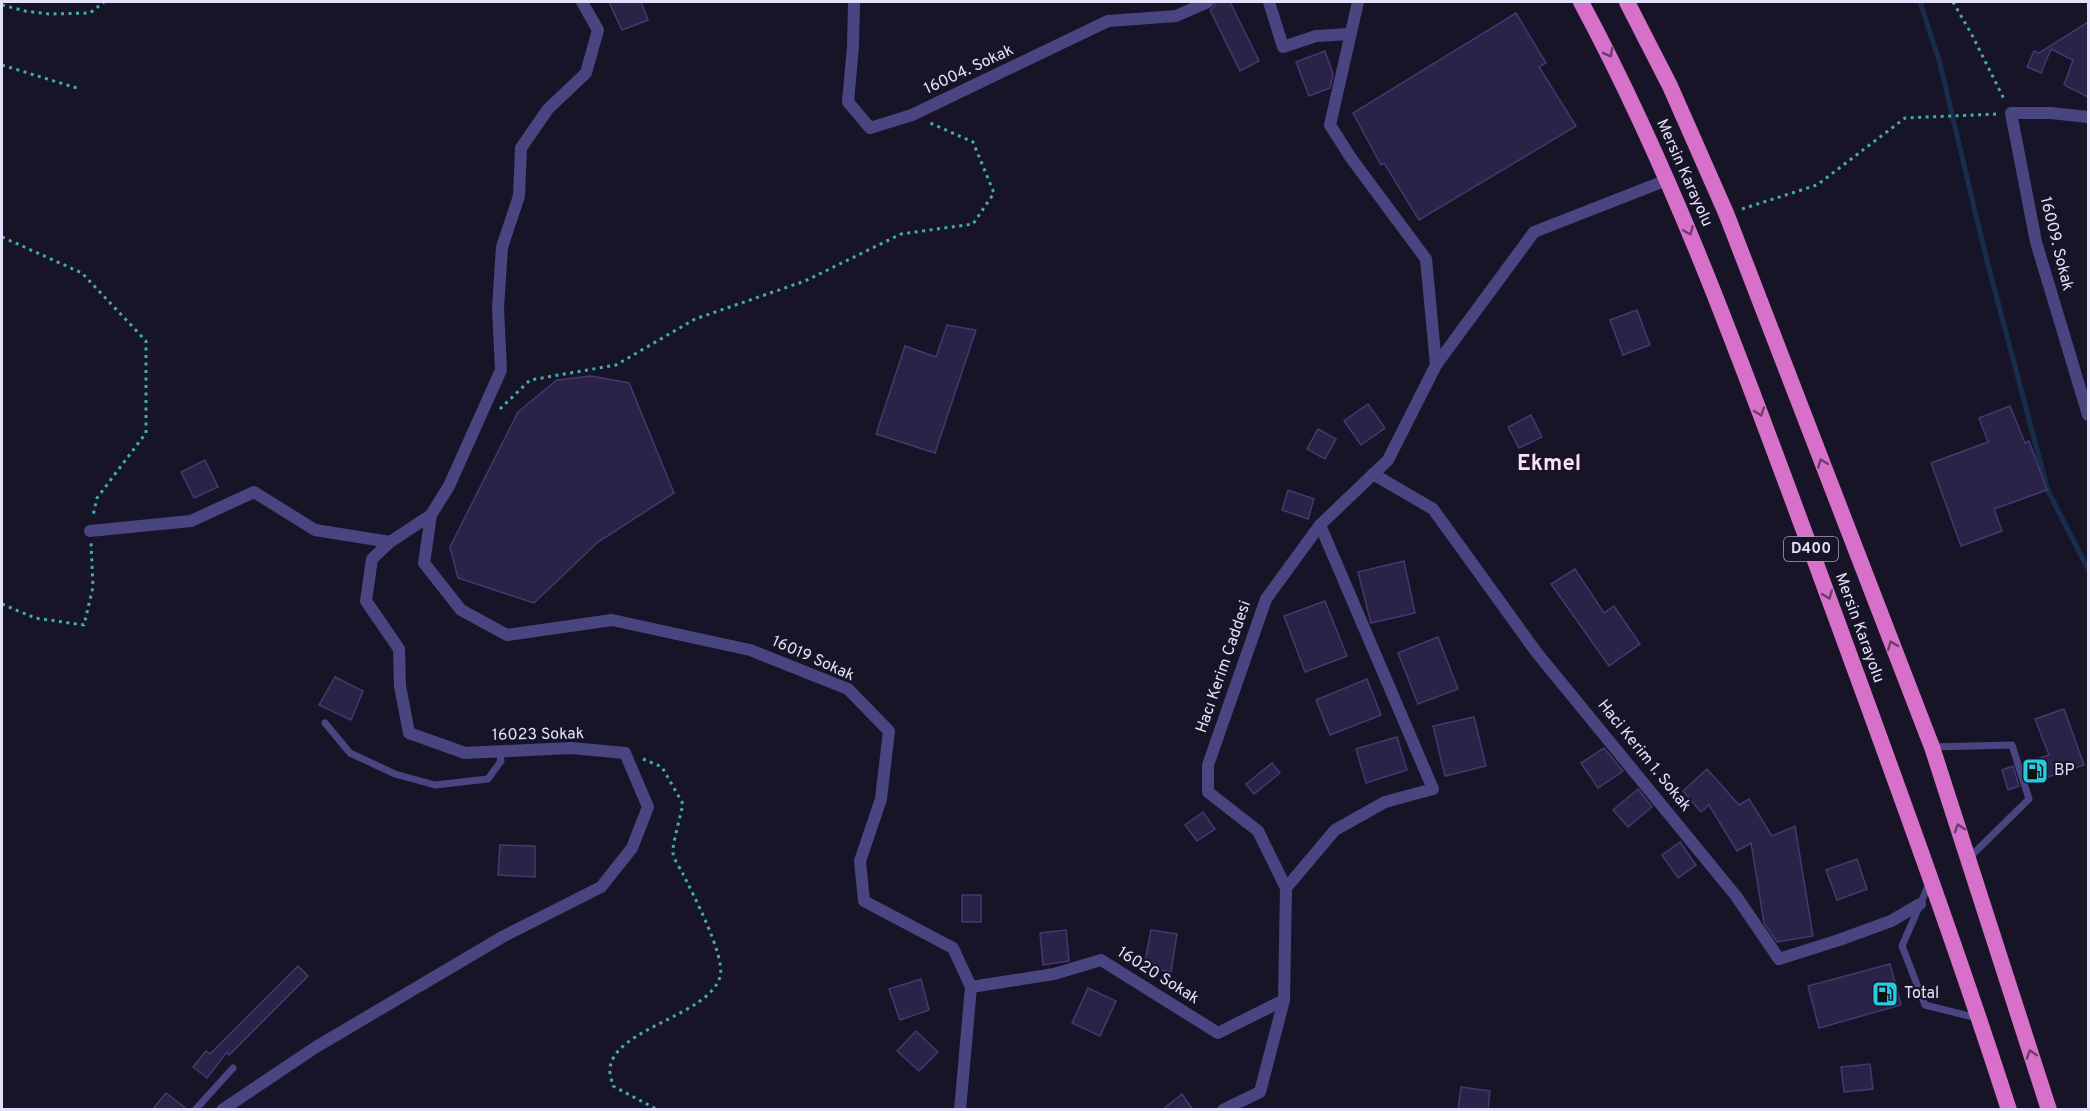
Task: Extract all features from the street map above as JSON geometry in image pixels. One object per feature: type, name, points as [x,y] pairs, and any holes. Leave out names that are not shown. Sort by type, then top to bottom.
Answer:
[{"type":"highway","name":"Mersin Karayolu","points":[[1581,2],[1620,74],[1707,271],[1931,878],[1980,1018],[2009,1110]]},
{"type":"highway","name":"Mersin Karayolu","points":[[1628,2],[1670,86],[1726,213],[1932,747],[2049,1110]]},
{"type":"street","points":[[431,515],[449,486],[501,370],[498,308],[502,247],[519,196],[521,148],[548,109],[586,73],[598,30],[582,2]]},
{"type":"street","name":"16004. Sokak","points":[[854,2],[849,102],[870,128],[912,115],[1107,21],[1176,16],[1208,2]]},
{"type":"street","points":[[1269,2],[1283,47],[1316,36],[1349,34]]},
{"type":"street","points":[[1358,2],[1330,125],[1351,158],[1426,258],[1436,365]]},
{"type":"street","points":[[2011,113],[2051,112],[2088,117]]},
{"type":"street","name":"16009. Sokak","points":[[2011,113],[2036,242],[2088,415]]},
{"type":"street","name":"Hacı Kerim Caddesi","points":[[1223,1110],[1260,1092],[1284,1000],[1286,888],[1258,831],[1208,792],[1208,765],[1266,599],[1320,525],[1388,460],[1436,365],[1534,232],[1667,180]]},
{"type":"street","name":"Haci Kerim 1. Sokak","points":[[1373,474],[1433,509],[1537,653],[1736,896],[1779,959],[1891,921],[1920,904]]},
{"type":"street","points":[[90,531],[191,521],[254,492],[315,530],[390,542]]},
{"type":"street","name":"16023 Sokak","points":[[431,515],[390,542],[372,559],[366,601],[399,649],[400,686],[410,733],[465,753],[571,748],[625,753]]},
{"type":"street","name":"16019 Sokak","points":[[431,515],[424,563],[461,610],[507,635],[612,620],[750,650],[848,689],[889,731],[881,799],[860,861],[864,901],[953,948],[971,987],[960,1110]]},
{"type":"street","points":[[1286,888],[1335,830],[1385,802],[1433,789],[1320,525]]},
{"type":"street","points":[[222,1110],[316,1047],[495,942],[601,888],[632,848],[648,807],[625,753]]},
{"type":"street","name":"16020 Sokak","points":[[971,987],[1053,974],[1101,960],[1218,1033],[1284,1000]]},
{"type":"lane","points":[[326,723],[350,753],[395,774],[435,785],[488,779],[501,761],[500,751]]},
{"type":"lane","points":[[1932,747],[2012,745],[2029,799],[1969,858]]},
{"type":"lane","points":[[1931,878],[1902,946],[1925,1005],[1980,1018]]},
{"type":"lane","points":[[195,1110],[233,1068]]},
{"type":"path","points":[[2,4],[25,11],[49,14],[90,13],[104,2]]},
{"type":"path","points":[[1726,213],[1817,186],[1905,118],[2011,113],[1953,2]]},
{"type":"path","points":[[2,64],[80,89]]},
{"type":"path","points":[[495,414],[530,380],[616,365],[695,319],[805,281],[901,234],[973,224],[994,193],[973,142],[912,115]]},
{"type":"path","points":[[2,237],[82,273],[146,341],[146,433],[97,498],[90,531],[93,588],[84,625],[35,618],[2,604]]},
{"type":"path","points":[[625,753],[662,766],[683,804],[673,853],[700,909],[719,958],[720,976],[710,993],[663,1024],[632,1037],[616,1054],[609,1069],[613,1086],[658,1110]]},
{"type":"building","points":[[609,2],[641,2],[648,20],[622,30]]},
{"type":"building","points":[[1216,2],[1230,2],[1259,61],[1240,71],[1210,10]]},
{"type":"building","points":[[1516,13],[1546,63],[1539,67],[1576,126],[1419,220],[1384,163],[1381,165],[1353,113]]},
{"type":"building","points":[[2088,22],[2088,97],[2064,85],[2073,60],[2051,49],[2041,73],[2027,67],[2034,51],[2039,53]]},
{"type":"building","points":[[1325,51],[1333,74],[1330,88],[1309,96],[1296,62]]},
{"type":"building","points":[[1637,310],[1650,345],[1623,355],[1610,320]]},
{"type":"building","points":[[947,325],[976,330],[935,453],[876,434],[905,346],[936,357]]},
{"type":"building","points":[[591,376],[629,383],[674,493],[598,542],[534,603],[458,578],[450,547],[518,412],[557,380]]},
{"type":"building","points":[[1368,404],[1385,428],[1361,445],[1344,421]]},
{"type":"building","points":[[2010,406],[2025,443],[2029,441],[2047,490],[1994,509],[2002,531],[1961,546],[1931,463],[1988,442],[1979,418]]},
{"type":"building","points":[[1531,415],[1542,437],[1519,448],[1508,427]]},
{"type":"building","points":[[1318,429],[1336,439],[1325,459],[1307,449]]},
{"type":"building","points":[[205,460],[218,487],[194,498],[181,472]]},
{"type":"building","points":[[1288,490],[1314,499],[1308,519],[1282,510]]},
{"type":"building","points":[[1404,561],[1415,613],[1371,623],[1358,572]]},
{"type":"building","points":[[1575,569],[1604,613],[1614,606],[1640,644],[1609,666],[1551,584]]},
{"type":"building","points":[[1325,601],[1347,656],[1305,672],[1284,616]]},
{"type":"building","points":[[1438,637],[1458,689],[1418,704],[1398,653]]},
{"type":"building","points":[[335,677],[363,691],[351,720],[319,705]]},
{"type":"building","points":[[1367,679],[1381,715],[1330,735],[1316,700]]},
{"type":"building","points":[[2064,709],[2084,765],[2030,783],[2024,763],[2049,755],[2035,719]]},
{"type":"building","points":[[1474,717],[1486,766],[1445,776],[1433,726]]},
{"type":"building","points":[[1397,737],[1407,770],[1366,783],[1356,749]]},
{"type":"building","points":[[1604,748],[1623,771],[1598,788],[1581,763]]},
{"type":"building","points":[[1272,763],[1280,773],[1254,794],[1246,784]]},
{"type":"building","points":[[2013,766],[2019,786],[2008,790],[2002,770]]},
{"type":"building","points":[[1707,769],[1739,805],[1749,799],[1772,836],[1795,826],[1813,936],[1777,942],[1764,923],[1751,843],[1737,851],[1709,805],[1701,812],[1683,791]]},
{"type":"building","points":[[1638,789],[1652,807],[1628,827],[1613,810]]},
{"type":"building","points":[[1203,812],[1215,829],[1197,841],[1185,825]]},
{"type":"building","points":[[1680,842],[1696,865],[1678,878],[1662,855]]},
{"type":"building","points":[[500,845],[535,846],[535,877],[498,875]]},
{"type":"building","points":[[1857,859],[1867,889],[1837,900],[1826,870]]},
{"type":"building","points":[[962,895],[981,895],[981,922],[962,922]]},
{"type":"building","points":[[1066,930],[1069,961],[1043,965],[1040,933]]},
{"type":"building","points":[[1151,930],[1177,934],[1171,972],[1144,967]]},
{"type":"building","points":[[1890,964],[1901,1005],[1819,1028],[1808,986]]},
{"type":"building","points":[[298,966],[308,976],[229,1055],[227,1052],[207,1078],[193,1067],[206,1051],[210,1054]]},
{"type":"building","points":[[921,979],[929,1010],[900,1020],[889,989]]},
{"type":"building","points":[[1088,988],[1116,1001],[1100,1036],[1072,1023]]},
{"type":"building","points":[[916,1031],[938,1052],[919,1071],[897,1051]]},
{"type":"building","points":[[1870,1064],[1873,1089],[1844,1092],[1841,1067]]},
{"type":"building","points":[[1461,1087],[1490,1091],[1488,1110],[1458,1110]]},
{"type":"building","points":[[166,1093],[188,1110],[152,1110]]},
{"type":"building","points":[[1182,1094],[1193,1110],[1162,1110]]},
{"type":"waterway","points":[[1920,2],[1939,60],[1986,257],[2048,491],[2088,569]]},
{"type":"place","name":"BP","points":[[2035,771]]},
{"type":"place","name":"Total","points":[[1885,994]]},
{"type":"district","name":"Ekmel","points":[[1549,464]]}]
